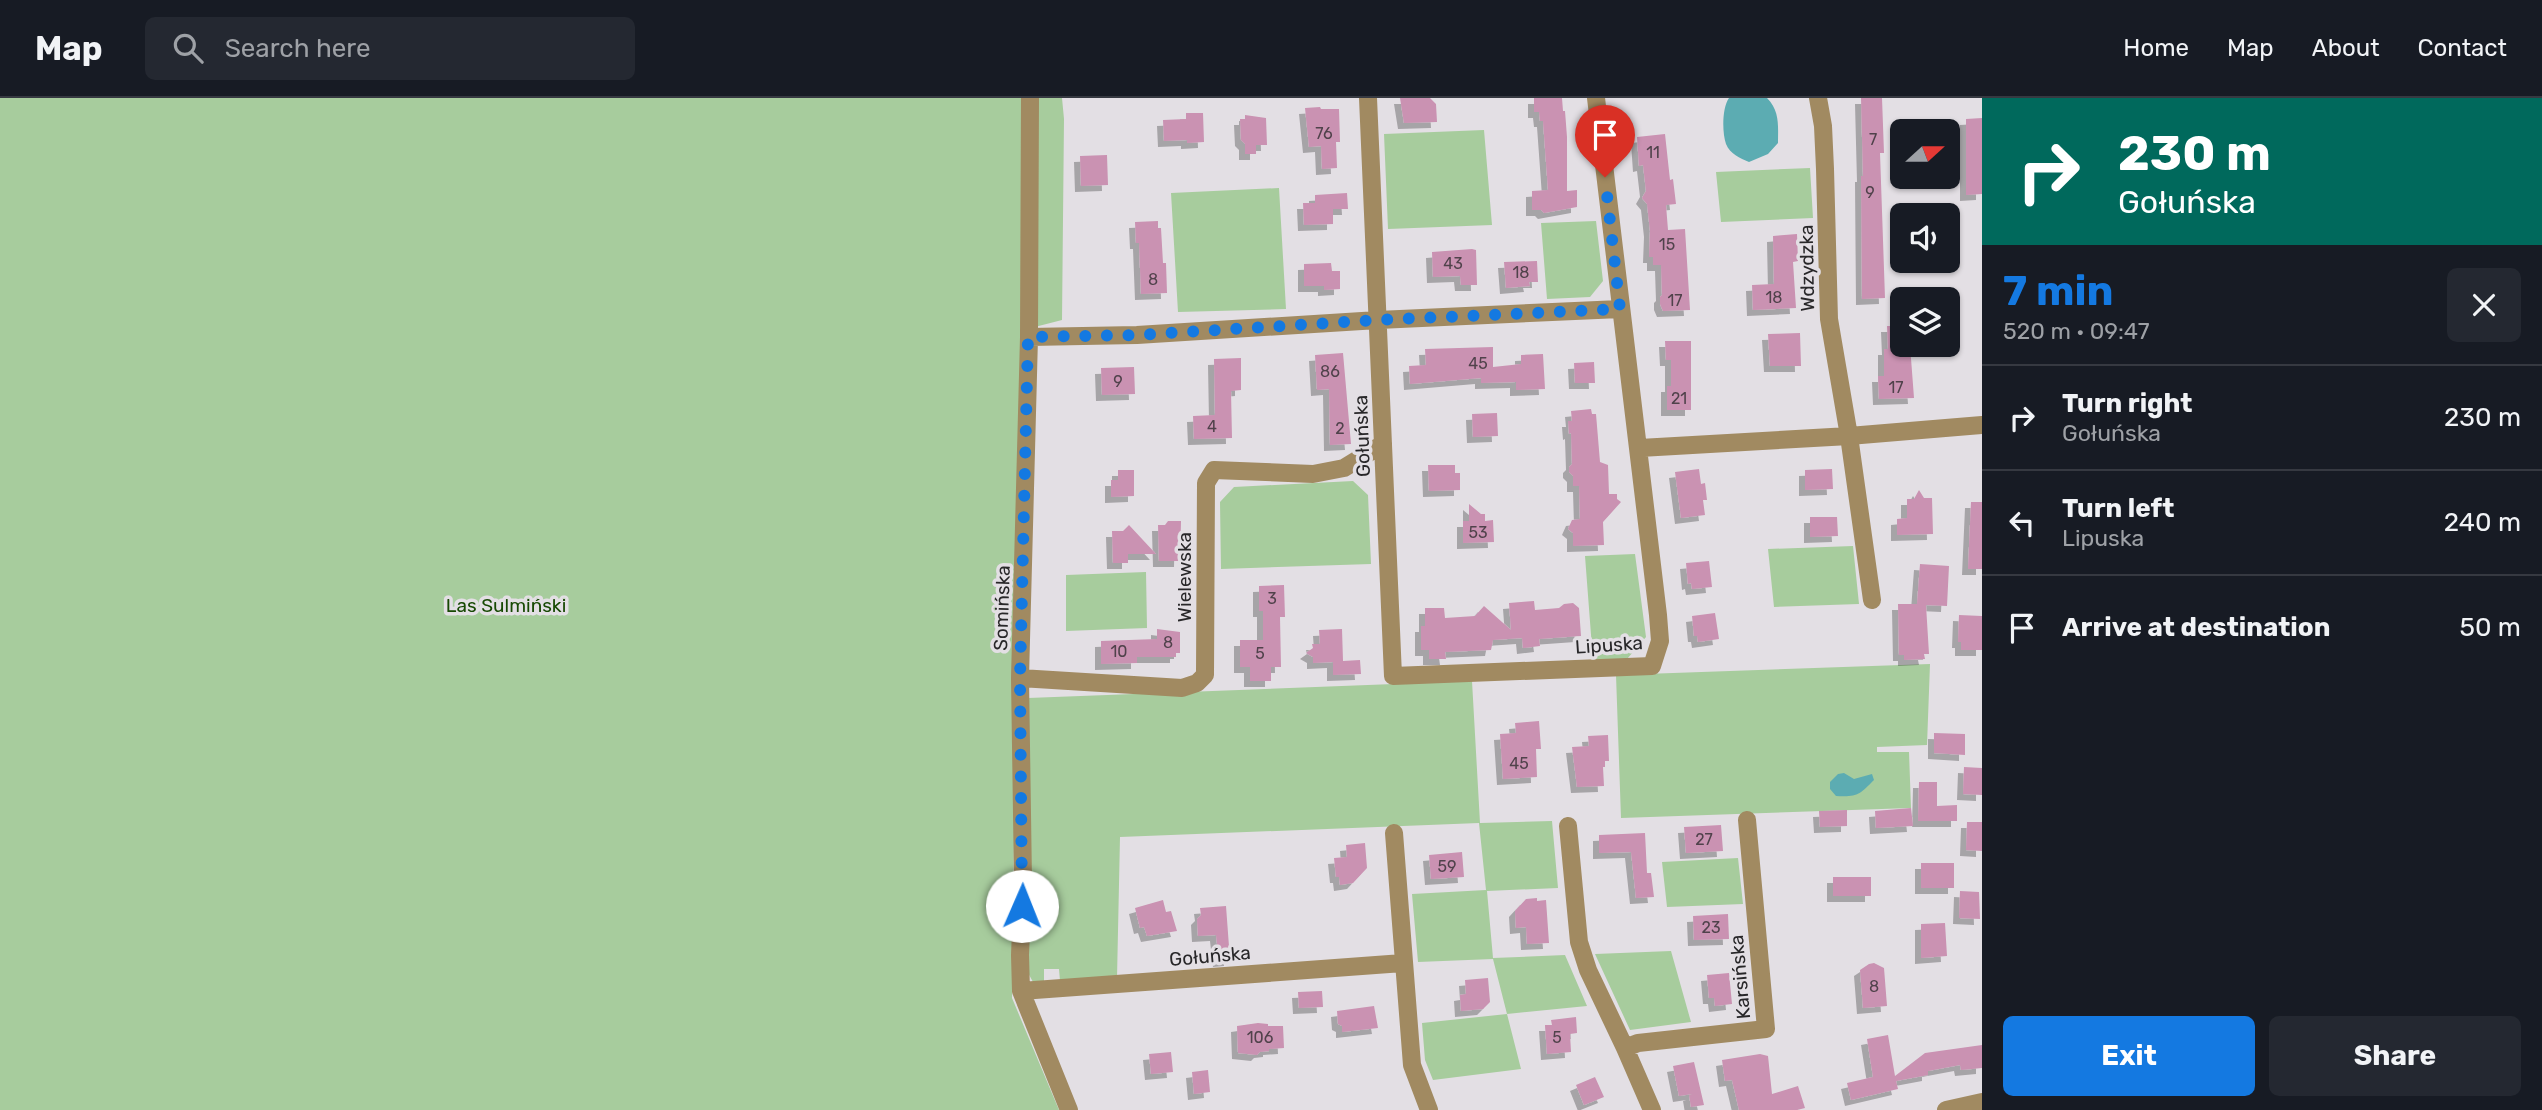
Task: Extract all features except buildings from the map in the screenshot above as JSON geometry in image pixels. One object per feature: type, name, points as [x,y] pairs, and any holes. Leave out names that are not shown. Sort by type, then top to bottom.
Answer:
[{"type":"street","name":"Somińska","points":[[1030,98],[1028,337],[1020,678],[1021,991],[1069,1110]]},
{"type":"street","name":"Gołuńska","points":[[1368,98],[1393,676]]},
{"type":"street","name":"Lipuska","points":[[1393,676],[1652,666],[1660,641],[1640,447],[1620,309],[1596,98]]},
{"type":"street","name":"Wdzydzka","points":[[1818,98],[1823,126],[1829,319],[1872,600]]},
{"type":"street","points":[[1028,337],[1137,335],[1620,309]]},
{"type":"street","points":[[1640,447],[1849,436],[1982,425]]},
{"type":"street","name":"Wielewska","points":[[1020,678],[1182,688],[1197,683],[1205,675],[1206,483],[1214,470],[1313,474],[1344,468],[1383,444]]},
{"type":"street","name":"Karsińska","points":[[1625,1048],[1638,1043],[1766,1029],[1747,820]]},
{"type":"street","points":[[1568,826],[1579,942],[1588,970],[1652,1110]]},
{"type":"street","points":[[1394,833],[1412,1065],[1429,1110]]},
{"type":"street","name":"Gołuńska","points":[[1021,991],[1403,963]]},
{"type":"street","points":[[1946,1110],[1982,1102]]},
{"type":"green space","name":"Las Sulmiński","points":[[0,98],[1062,98],[1062,320],[1023,330],[1012,998],[1059,1110],[0,1110]]},
{"type":"green space","points":[[1484,130],[1492,225],[1388,229],[1384,134]]},
{"type":"green space","points":[[1810,168],[1813,218],[1721,222],[1716,172]]},
{"type":"green space","points":[[1279,188],[1286,309],[1178,312],[1171,193]]},
{"type":"green space","points":[[1596,221],[1603,281],[1590,297],[1547,299],[1541,223]]},
{"type":"green space","points":[[1353,481],[1368,495],[1371,564],[1221,569],[1220,502],[1234,487]]},
{"type":"green space","points":[[1853,546],[1859,604],[1774,607],[1768,549]]},
{"type":"green space","points":[[1635,554],[1646,637],[1627,659],[1593,661],[1585,556]]},
{"type":"green space","points":[[1146,572],[1147,628],[1066,631],[1066,575]]},
{"type":"green space","points":[[1930,664],[1927,745],[1877,747],[1877,752],[1909,752],[1911,808],[1621,818],[1616,675]]},
{"type":"green space","points":[[1472,681],[1480,823],[1552,821],[1558,888],[1487,891],[1493,958],[1565,955],[1587,1006],[1507,1014],[1493,959],[1418,962],[1412,894],[1486,890],[1479,823],[1120,837],[1117,978],[1060,981],[1059,969],[1044,969],[1044,981],[1033,982],[1027,971],[1028,698]]},
{"type":"green space","points":[[1738,858],[1743,904],[1667,907],[1662,862]]},
{"type":"green space","points":[[1671,951],[1691,1022],[1630,1030],[1595,954]]},
{"type":"green space","points":[[1507,1014],[1521,1069],[1433,1080],[1425,1060],[1422,1023]]},
{"type":"water","points":[[1729,98],[1767,98],[1771,103],[1777,119],[1778,143],[1768,154],[1749,162],[1730,150],[1725,139],[1723,120]]},
{"type":"water","points":[[1844,773],[1854,779],[1872,774],[1874,780],[1858,794],[1836,796],[1830,789],[1830,782],[1838,774]]},
{"type":"route","points":[[1022,906],[1020,678],[1025,560],[1028,337],[1137,335],[1620,309],[1605,177]]}]
